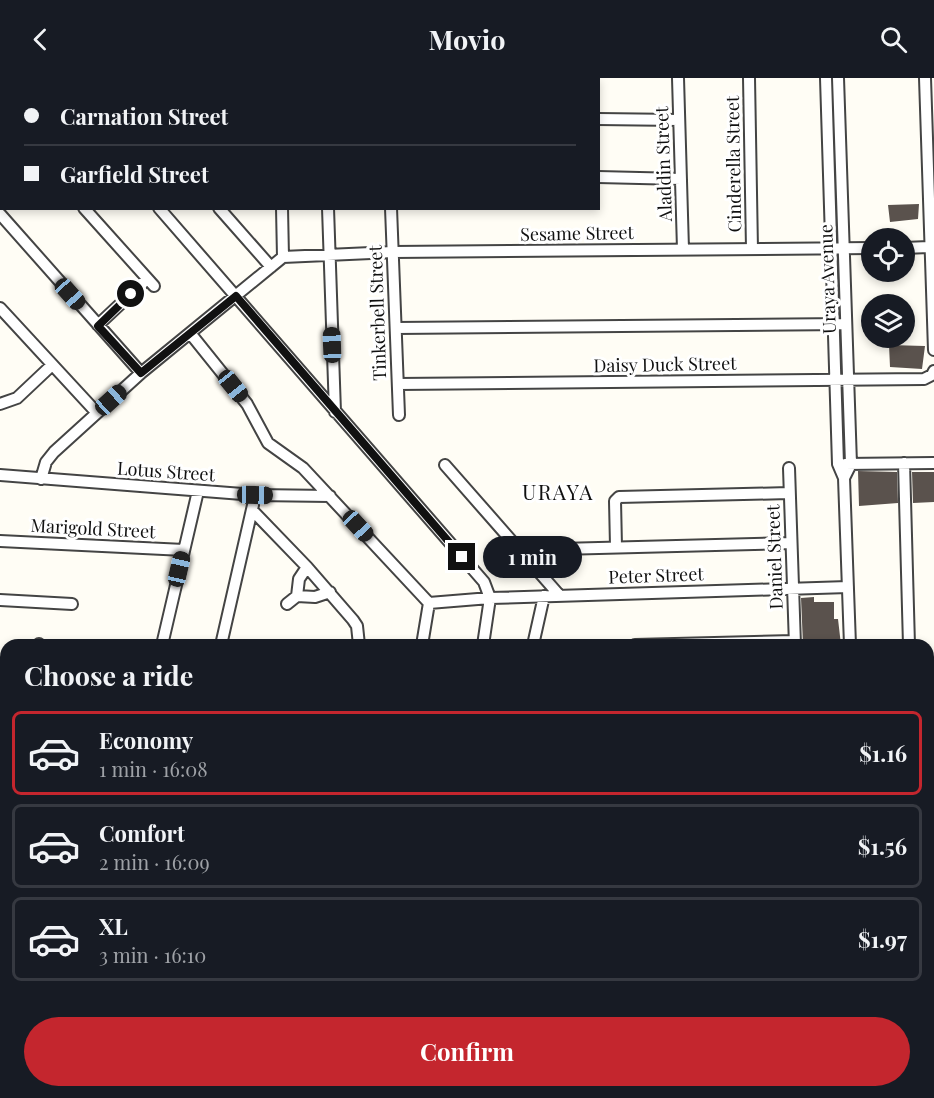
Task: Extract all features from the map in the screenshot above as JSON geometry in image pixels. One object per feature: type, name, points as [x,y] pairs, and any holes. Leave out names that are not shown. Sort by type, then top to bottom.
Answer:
[{"type":"street","name":"Aladdin Street","points":[[678,78],[683,249]]},
{"type":"street","name":"Cinderella Street","points":[[749,78],[752,249]]},
{"type":"street","name":"Uraya Avenue","points":[[826,78],[838,464],[844,478],[850,639]]},
{"type":"street","name":"Uraya Avenue","points":[[838,78],[850,464],[844,478]]},
{"type":"street","points":[[925,78],[934,351]]},
{"type":"street","points":[[600,120],[679,120]]},
{"type":"street","points":[[829,152],[841,152]]},
{"type":"street","points":[[600,177],[681,179]]},
{"type":"street","points":[[86,210],[151,282],[98,326]]},
{"type":"street","points":[[161,210],[484,582],[490,598],[484,639]]},
{"type":"street","points":[[221,210],[271,267]]},
{"type":"street","points":[[328,210],[335,412]]},
{"type":"street","name":"Tinkerbell Street","points":[[391,210],[399,415]]},
{"type":"street","points":[[41,479],[46,462],[54,452],[141,373],[283,257],[280,211]]},
{"type":"street","points":[[0,214],[141,373]]},
{"type":"street","points":[[915,248],[929,247]]},
{"type":"street","name":"Sesame Street","points":[[283,257],[393,252],[861,248]]},
{"type":"street","points":[[0,308],[97,413]]},
{"type":"street","points":[[396,328],[846,324]]},
{"type":"street","points":[[190,333],[248,404],[268,443],[303,468],[429,603],[423,639]]},
{"type":"street","points":[[0,404],[10,403],[17,398],[52,365]]},
{"type":"street","name":"Daisy Duck Street","points":[[398,384],[924,379],[933,373]]},
{"type":"street","points":[[903,463],[909,639]]},
{"type":"street","points":[[838,464],[934,463]]},
{"type":"street","points":[[445,465],[560,596]]},
{"type":"street","name":"Daniel Street","points":[[789,468],[794,639]]},
{"type":"street","name":"Lotus Street","points":[[0,475],[255,495],[330,496]]},
{"type":"street","points":[[163,639],[198,491]]},
{"type":"street","points":[[616,546],[615,501],[619,497],[789,493]]},
{"type":"street","points":[[222,639],[255,495]]},
{"type":"street","points":[[252,510],[330,592],[357,626],[358,639]]},
{"type":"street","name":"Marigold Street","points":[[0,541],[184,550]]},
{"type":"street","points":[[521,550],[791,543]]},
{"type":"street","points":[[297,596],[299,579],[306,567]]},
{"type":"street","name":"Peter Street","points":[[429,603],[490,598],[848,586]]},
{"type":"street","points":[[287,604],[297,596],[315,597],[330,592]]},
{"type":"street","points":[[534,639],[544,596]]},
{"type":"street","points":[[0,600],[72,604]]},
{"type":"building","points":[[919,204],[918,219],[890,222],[888,205]]},
{"type":"building","points":[[925,346],[922,369],[890,367],[889,348]]},
{"type":"building","points":[[858,471],[897,472],[898,503],[859,506]]},
{"type":"building","points":[[912,472],[934,472],[934,502],[913,503]]},
{"type":"building","points":[[814,597],[814,602],[834,602],[834,619],[838,619],[840,639],[803,639],[801,598]]},
{"type":"district","name":"URAYA","points":[[558,493]]},
{"type":"route","points":[[131,294],[98,326],[141,373],[236,296],[462,557]]}]
